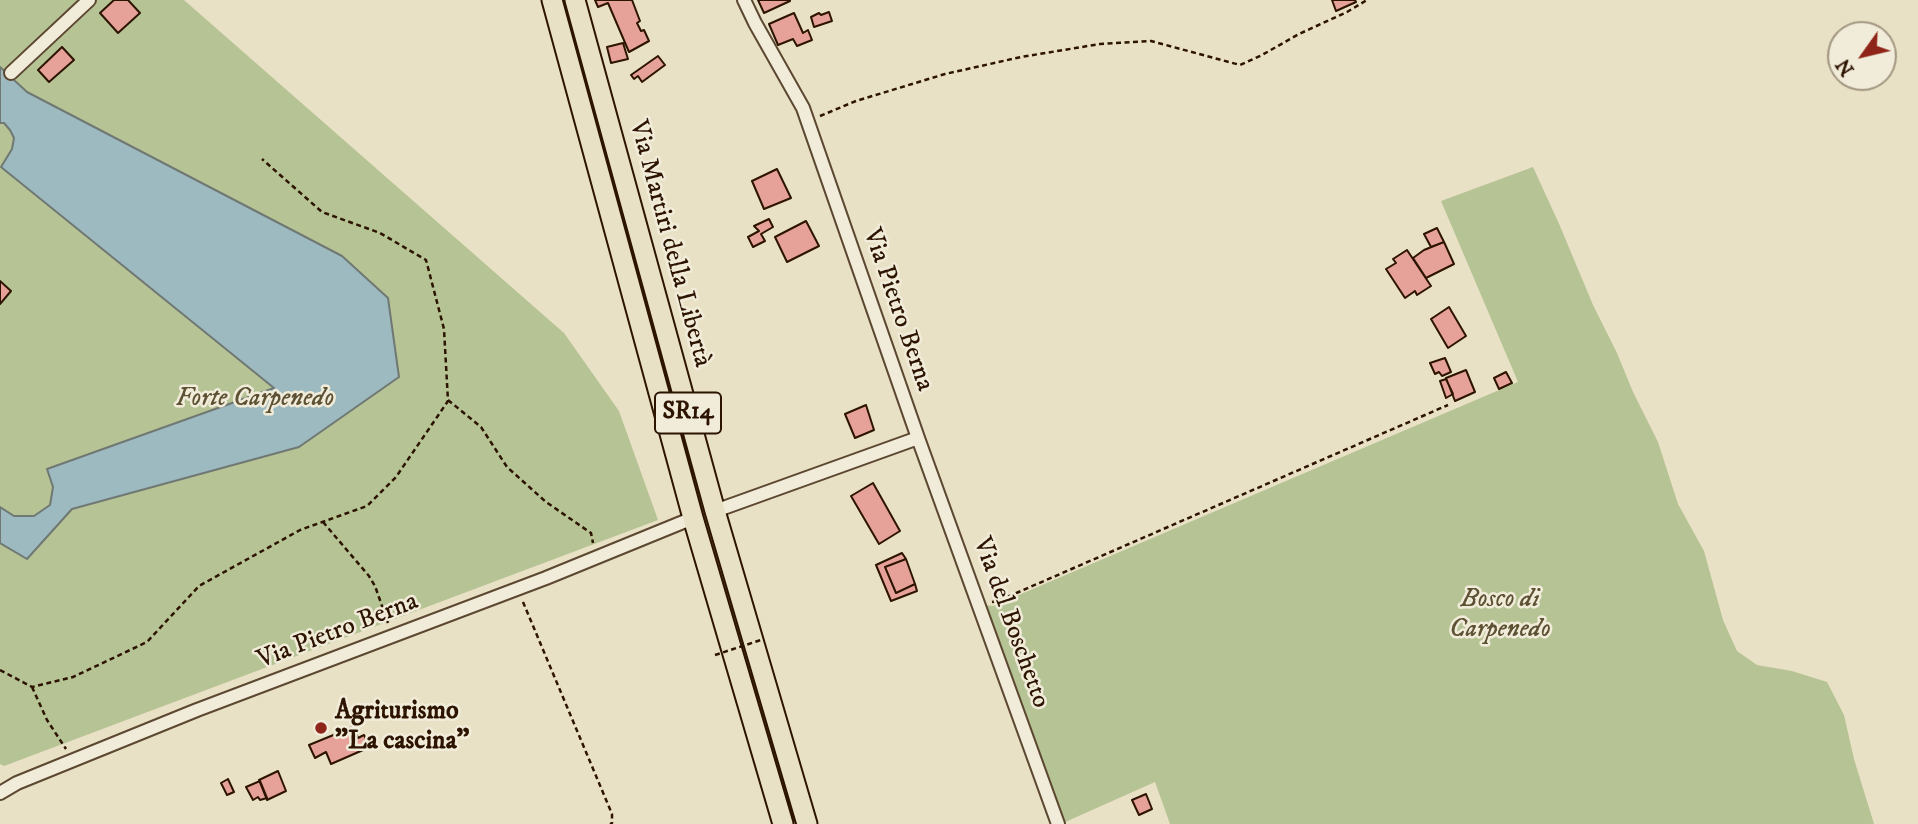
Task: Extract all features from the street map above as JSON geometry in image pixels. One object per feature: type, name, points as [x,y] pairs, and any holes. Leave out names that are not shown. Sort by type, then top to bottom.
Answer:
[{"type":"main road","name":"Via Martiri della Libertà","points":[[552,0],[693,517],[783,824]]},
{"type":"main road","name":"Via Martiri della Libertà","points":[[575,0],[715,511],[807,824]]},
{"type":"street","points":[[10,73],[89,0]]},
{"type":"street","name":"Via Pietro Berna","points":[[744,0],[803,108],[918,439]]},
{"type":"street","points":[[715,511],[918,439]]},
{"type":"street","name":"Via del Boschetto","points":[[918,439],[1058,824]]},
{"type":"street","name":"Via Pietro Berna","points":[[0,793],[17,783],[197,709],[517,589],[693,517]]},
{"type":"path","points":[[807,121],[856,101],[945,74],[1021,57],[1100,44],[1151,41],[1240,65],[1367,0]]},
{"type":"path","points":[[32,687],[73,677],[148,642],[199,586],[300,530],[367,506],[396,477],[448,400],[444,329],[426,260],[380,233],[322,212],[262,159]]},
{"type":"path","points":[[448,400],[481,427],[507,467],[545,502],[591,533],[597,557]]},
{"type":"path","points":[[978,602],[998,601],[1448,405]]},
{"type":"path","points":[[323,522],[369,576],[392,636]]},
{"type":"path","points":[[517,589],[612,814],[610,824]]},
{"type":"path","points":[[715,654],[764,639]]},
{"type":"path","points":[[0,670],[32,687],[47,720],[73,760]]},
{"type":"green space","name":"Forte Carpenedo","points":[[0,0],[184,0],[564,333],[619,411],[658,520],[4,766],[0,764]]},
{"type":"green space","name":"Bosco di Carpenedo","points":[[1533,167],[1593,305],[1658,442],[1678,504],[1704,551],[1723,620],[1737,651],[1757,665],[1792,671],[1827,682],[1844,715],[1874,824],[1170,824],[1155,782],[1063,823],[985,605],[993,606],[1518,382],[1441,201]]},
{"type":"water","points":[[0,67],[27,92],[342,256],[388,298],[399,377],[299,447],[72,509],[27,559],[0,543],[0,507],[14,516],[34,516],[50,505],[53,487],[47,469],[274,388],[1,167],[12,149],[14,138],[4,123],[0,123]]},
{"type":"building","points":[[114,0],[128,0],[140,13],[118,33],[100,13]]},
{"type":"building","points":[[595,0],[632,0],[640,21],[637,23],[649,41],[629,52],[608,3],[598,7]]},
{"type":"building","points":[[758,0],[790,0],[790,1],[764,13]]},
{"type":"building","points":[[1332,0],[1355,0],[1356,2],[1336,11]]},
{"type":"building","points":[[829,12],[832,21],[814,27],[811,17]]},
{"type":"building","points":[[794,13],[803,33],[808,30],[812,40],[797,46],[793,39],[778,45],[769,24]]},
{"type":"building","points":[[623,43],[628,59],[611,63],[607,47]]},
{"type":"building","points":[[62,47],[74,60],[49,82],[38,70]]},
{"type":"building","points":[[658,56],[665,65],[642,82],[638,76],[634,79],[631,75]]},
{"type":"building","points":[[777,169],[791,198],[764,209],[752,181]]},
{"type":"building","points":[[769,219],[773,227],[761,234],[765,241],[753,247],[748,237],[759,231],[754,226]]},
{"type":"building","points":[[806,221],[819,246],[787,262],[775,237]]},
{"type":"building","points":[[1437,228],[1444,242],[1431,247],[1424,234]]},
{"type":"building","points":[[1444,242],[1454,264],[1426,278],[1413,258]]},
{"type":"building","points":[[1407,250],[1431,286],[1417,295],[1415,291],[1405,298],[1386,269],[1396,263],[1393,259]]},
{"type":"building","points":[[0,281],[11,291],[0,304]]},
{"type":"building","points":[[1449,307],[1466,336],[1448,348],[1431,319]]},
{"type":"building","points":[[1445,358],[1451,372],[1442,376],[1439,372],[1435,374],[1430,363]]},
{"type":"building","points":[[1466,370],[1475,392],[1455,401],[1446,378]]},
{"type":"building","points":[[1506,372],[1512,383],[1499,389],[1494,378]]},
{"type":"building","points":[[1446,379],[1453,394],[1446,398],[1440,381]]},
{"type":"building","points":[[866,405],[874,430],[855,438],[845,414]]},
{"type":"building","points":[[873,483],[900,531],[879,544],[851,496]]},
{"type":"building","points":[[902,553],[906,559],[885,567],[896,593],[915,584],[917,591],[891,601],[876,565]]},
{"type":"building","points":[[906,559],[915,584],[896,593],[885,567]]},
{"type":"building","points":[[353,727],[358,738],[364,735],[370,747],[331,764],[326,752],[315,758],[309,745]]},
{"type":"building","points":[[278,771],[286,791],[267,800],[259,780]]},
{"type":"building","points":[[228,779],[234,792],[227,795],[221,783]]},
{"type":"building","points":[[260,781],[267,798],[260,800],[258,797],[253,800],[246,787]]},
{"type":"building","points":[[1146,794],[1152,809],[1139,815],[1132,800]]},
{"type":"place","name":"Agriturismo \"La cascina\"","points":[[321,728]]}]
